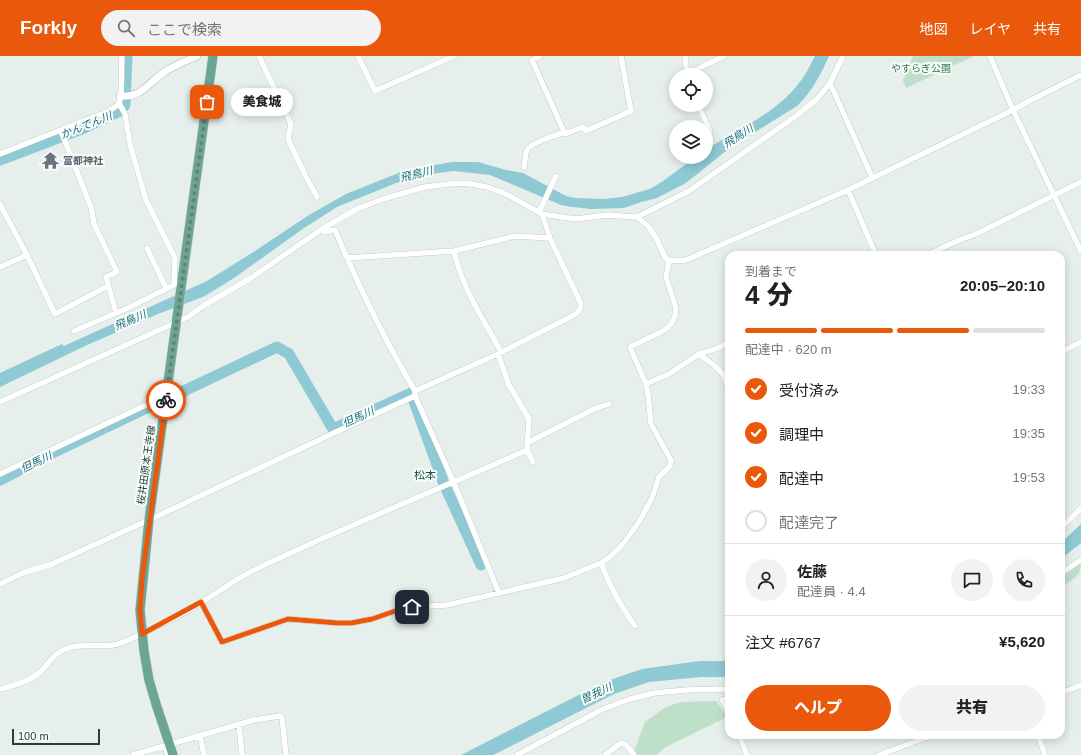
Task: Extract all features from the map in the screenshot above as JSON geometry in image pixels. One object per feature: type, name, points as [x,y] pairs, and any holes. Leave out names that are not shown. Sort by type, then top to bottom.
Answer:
[{"type":"main road","name":"桜井田原本王寺線","points":[[173,755],[167,745],[149,680],[140,610],[149,520],[176,323],[179,282],[213,56]]},
{"type":"street","points":[[74,331],[116,313],[179,282],[176,258],[146,200],[130,144],[125,114],[119,100],[122,56]]},
{"type":"street","points":[[0,154],[109,111],[119,100],[131,96],[150,85],[163,73],[197,56]]},
{"type":"street","points":[[259,56],[291,124],[288,139],[305,176],[317,197]]},
{"type":"street","points":[[358,56],[375,91],[454,56]]},
{"type":"street","points":[[540,56],[532,60],[565,132]]},
{"type":"street","points":[[524,166],[527,150],[535,144],[565,132],[565,134],[583,127],[586,131],[631,111],[621,56]]},
{"type":"street","points":[[685,56],[686,68]]},
{"type":"street","points":[[701,68],[724,56]]},
{"type":"street","points":[[0,402],[176,323],[251,278],[322,229],[357,209],[383,198],[442,184],[471,184],[487,187],[504,193],[540,213],[576,219],[607,215],[637,217],[689,191],[796,116],[817,99],[830,83],[843,56]]},
{"type":"street","points":[[990,56],[1081,251]]},
{"type":"street","points":[[637,217],[649,226],[658,240],[665,257],[669,261],[686,260],[848,190],[872,177],[1014,110],[1081,75]]},
{"type":"street","points":[[830,83],[872,177]]},
{"type":"street","points":[[61,131],[91,207],[94,224],[117,272],[106,277],[116,313]]},
{"type":"street","points":[[0,584],[23,573],[52,564],[149,520],[415,394],[576,314],[580,309],[580,304],[540,213],[555,178]]},
{"type":"street","points":[[936,251],[976,234],[1081,182]]},
{"type":"street","points":[[848,190],[874,251]]},
{"type":"street","points":[[0,204],[27,255],[55,314],[108,286]]},
{"type":"street","points":[[322,229],[324,232],[335,230],[379,328],[415,394],[454,483],[499,593]]},
{"type":"street","points":[[347,258],[454,251],[515,236],[550,238]]},
{"type":"street","points":[[147,248],[166,288]]},
{"type":"street","points":[[454,251],[457,266],[499,353],[509,385],[529,419],[527,450],[533,462]]},
{"type":"street","points":[[0,267],[27,255]]},
{"type":"street","points":[[201,602],[222,642],[288,619],[351,623],[372,619],[401,609],[447,605],[564,578],[601,563],[611,556],[623,544],[639,522],[652,498],[659,477],[670,466],[671,460],[651,424],[646,384],[630,347],[665,330],[671,324],[675,316],[676,308],[666,277],[669,261]]},
{"type":"street","points":[[1065,350],[1081,342]]},
{"type":"street","points":[[646,384],[669,374],[699,354],[725,344]]},
{"type":"street","points":[[699,354],[722,373],[725,380]]},
{"type":"street","points":[[0,474],[167,395]]},
{"type":"street","points":[[528,443],[594,409],[609,404]]},
{"type":"street","points":[[0,689],[14,686],[30,678],[39,672],[62,650],[77,645],[112,646],[142,634],[201,602],[252,571],[371,517],[454,483],[527,450]]},
{"type":"street","points":[[1065,524],[1081,508]]},
{"type":"street","points":[[1065,570],[1081,560]]},
{"type":"street","points":[[601,563],[608,583],[616,598],[635,626]]},
{"type":"street","points":[[1065,691],[1081,685]]},
{"type":"street","points":[[517,755],[603,709],[630,699],[686,690],[725,689]]},
{"type":"street","points":[[133,755],[254,720],[280,716],[282,718],[286,755]]},
{"type":"street","points":[[239,724],[242,755]]},
{"type":"street","points":[[200,735],[204,755]]},
{"type":"street","points":[[741,739],[747,755]]},
{"type":"street","points":[[879,755],[922,739]]},
{"type":"street","points":[[1039,739],[1045,755]]},
{"type":"street","points":[[606,755],[622,744],[626,745],[634,755]]},
{"type":"street","points":[[167,745],[168,755]]},
{"type":"street","points":[[167,745],[174,747],[177,755]]},
{"type":"green space","name":"やすらぎ公園","points":[[913,56],[974,56],[906,88],[903,81]]},
{"type":"green space","points":[[1081,563],[1081,568],[1078,575],[1065,584],[1065,575]]},
{"type":"green space","points":[[716,701],[725,714],[725,718],[666,747],[656,755],[637,755],[634,751],[645,722],[664,708],[680,702]]},
{"type":"water","name":"飛鳥川","points":[[815,56],[829,56],[816,82],[797,106],[731,147],[713,161],[713,145],[756,120],[779,104],[790,94],[806,73]]},
{"type":"water","name":"飛鳥川","points":[[452,162],[478,162],[523,173],[566,196],[575,198],[604,199],[622,197],[650,189],[686,164],[710,164],[686,183],[657,198],[624,208],[591,209],[561,205],[490,175],[454,171],[431,174],[396,183],[337,207],[304,228],[234,278],[205,296],[158,314],[85,346],[0,387],[0,373],[62,344],[64,346],[207,281],[309,215],[346,194],[406,170]]},
{"type":"water","points":[[1081,524],[1081,543],[1065,556],[1066,538]]},
{"type":"water","name":"曽我川","points":[[700,661],[725,661],[725,677],[701,677],[649,682],[614,694],[493,755],[461,755],[604,682],[642,669]]},
{"type":"waterway","name":"かんでん川","points":[[0,160],[84,128],[118,112],[125,105],[127,56]]},
{"type":"waterway","name":"但馬川","points":[[173,396],[277,347],[289,354],[333,429],[411,393],[444,484],[481,565]]},
{"type":"waterway","name":"但馬川","points":[[0,480],[46,456],[159,402]]},
{"type":"way so far","points":[[166,400],[207,102]]},
{"type":"place","name":"美食城","points":[[207,102]]},
{"type":"place","name":"富都神社","points":[[50,160]]},
{"type":"district","name":"松本","points":[[425,475]]},
{"type":"route","points":[[166,400],[142,579],[140,610],[142,634],[201,602],[222,642],[282,620],[315,620],[351,623],[372,619],[401,609],[412,607]]}]
